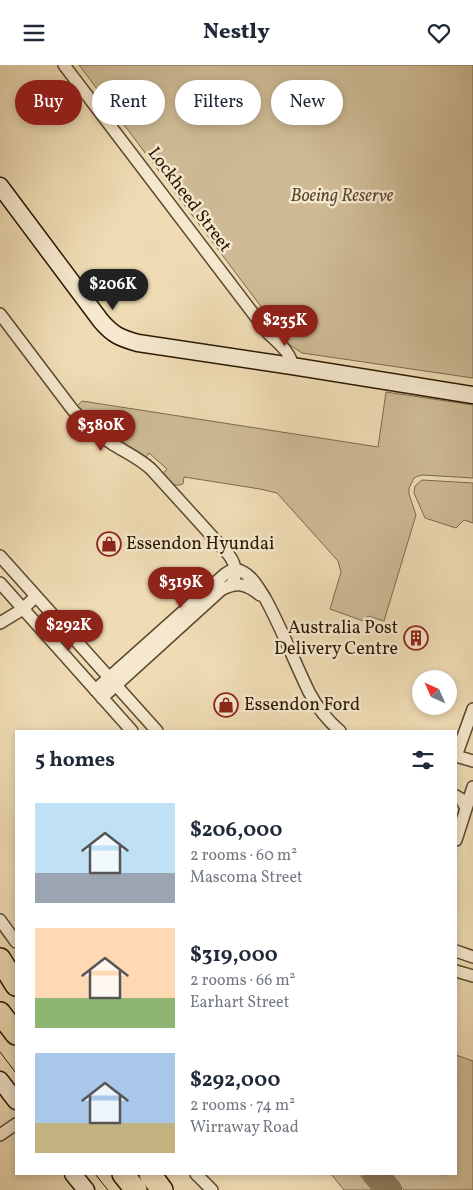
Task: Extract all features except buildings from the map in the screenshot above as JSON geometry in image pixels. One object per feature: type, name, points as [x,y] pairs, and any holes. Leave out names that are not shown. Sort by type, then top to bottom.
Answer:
[{"type":"highway","points":[[0,959],[15,983]]},
{"type":"highway","points":[[0,981],[15,1001]]},
{"type":"highway","points":[[0,1013],[15,1033]]},
{"type":"highway","points":[[124,1175],[136,1190]]},
{"type":"highway","points":[[151,1175],[162,1190]]},
{"type":"main road","points":[[0,186],[102,321],[117,336],[138,343],[473,395]]},
{"type":"main road","points":[[0,1080],[15,1100]]},
{"type":"main road","points":[[74,1175],[86,1190]]},
{"type":"street","name":"Lockheed Street","points":[[64,65],[268,333],[290,357],[292,366]]},
{"type":"street","points":[[0,314],[84,422],[111,443],[137,457],[157,474],[229,555],[235,570],[235,579],[229,586]]},
{"type":"street","points":[[268,333],[272,348],[270,363]]},
{"type":"street","points":[[0,556],[156,730]]},
{"type":"street","points":[[99,694],[204,600],[227,573],[235,570],[242,571],[252,579],[268,604],[314,700],[324,716],[339,730]]},
{"type":"street","points":[[0,583],[131,730]]},
{"type":"street","points":[[204,600],[229,586],[238,585],[251,588],[268,604]]},
{"type":"street","points":[[0,623],[23,609],[36,596]]},
{"type":"street","points":[[457,753],[473,709]]},
{"type":"street","points":[[457,756],[473,761]]},
{"type":"street","points":[[457,837],[473,787]]},
{"type":"street","points":[[457,797],[461,799],[466,808]]},
{"type":"street","points":[[0,919],[15,942]]},
{"type":"street","points":[[457,951],[473,957]]},
{"type":"street","points":[[457,971],[473,976]]},
{"type":"street","points":[[0,1135],[15,1125]]},
{"type":"street","points":[[197,1175],[212,1190]]},
{"type":"green space","name":"Boeing Reserve","points":[[79,65],[473,65],[473,378],[302,353],[290,345],[124,125],[165,125],[165,80],[92,80],[92,82]]},
{"type":"green space","points":[[386,392],[473,405],[473,478],[423,475],[414,478],[409,488],[409,494],[416,515],[384,621],[368,616],[366,622],[330,609],[341,572],[338,561],[277,493],[184,477],[183,484],[176,485],[162,474],[167,469],[149,453],[145,459],[98,430],[76,407],[82,401],[378,447]]},
{"type":"green space","points":[[422,480],[473,483],[473,523],[464,520],[456,528],[425,518],[414,493],[415,486]]},
{"type":"green space","points":[[457,1055],[473,1061],[473,1190],[404,1190],[389,1175],[457,1175]]},
{"type":"green space","points":[[332,1175],[360,1175],[373,1190],[344,1190]]},
{"type":"taxiway","points":[[376,1175],[389,1190]]},
{"type":"tram line","points":[[0,1052],[15,1072]]},
{"type":"tram line","points":[[96,1175],[108,1190]]},
{"type":"place","name":"Essendon Hyundai","points":[[109,544]]},
{"type":"place","name":"Australia Post Delivery Centre","points":[[416,638]]},
{"type":"place","name":"Essendon Ford","points":[[226,705]]}]
